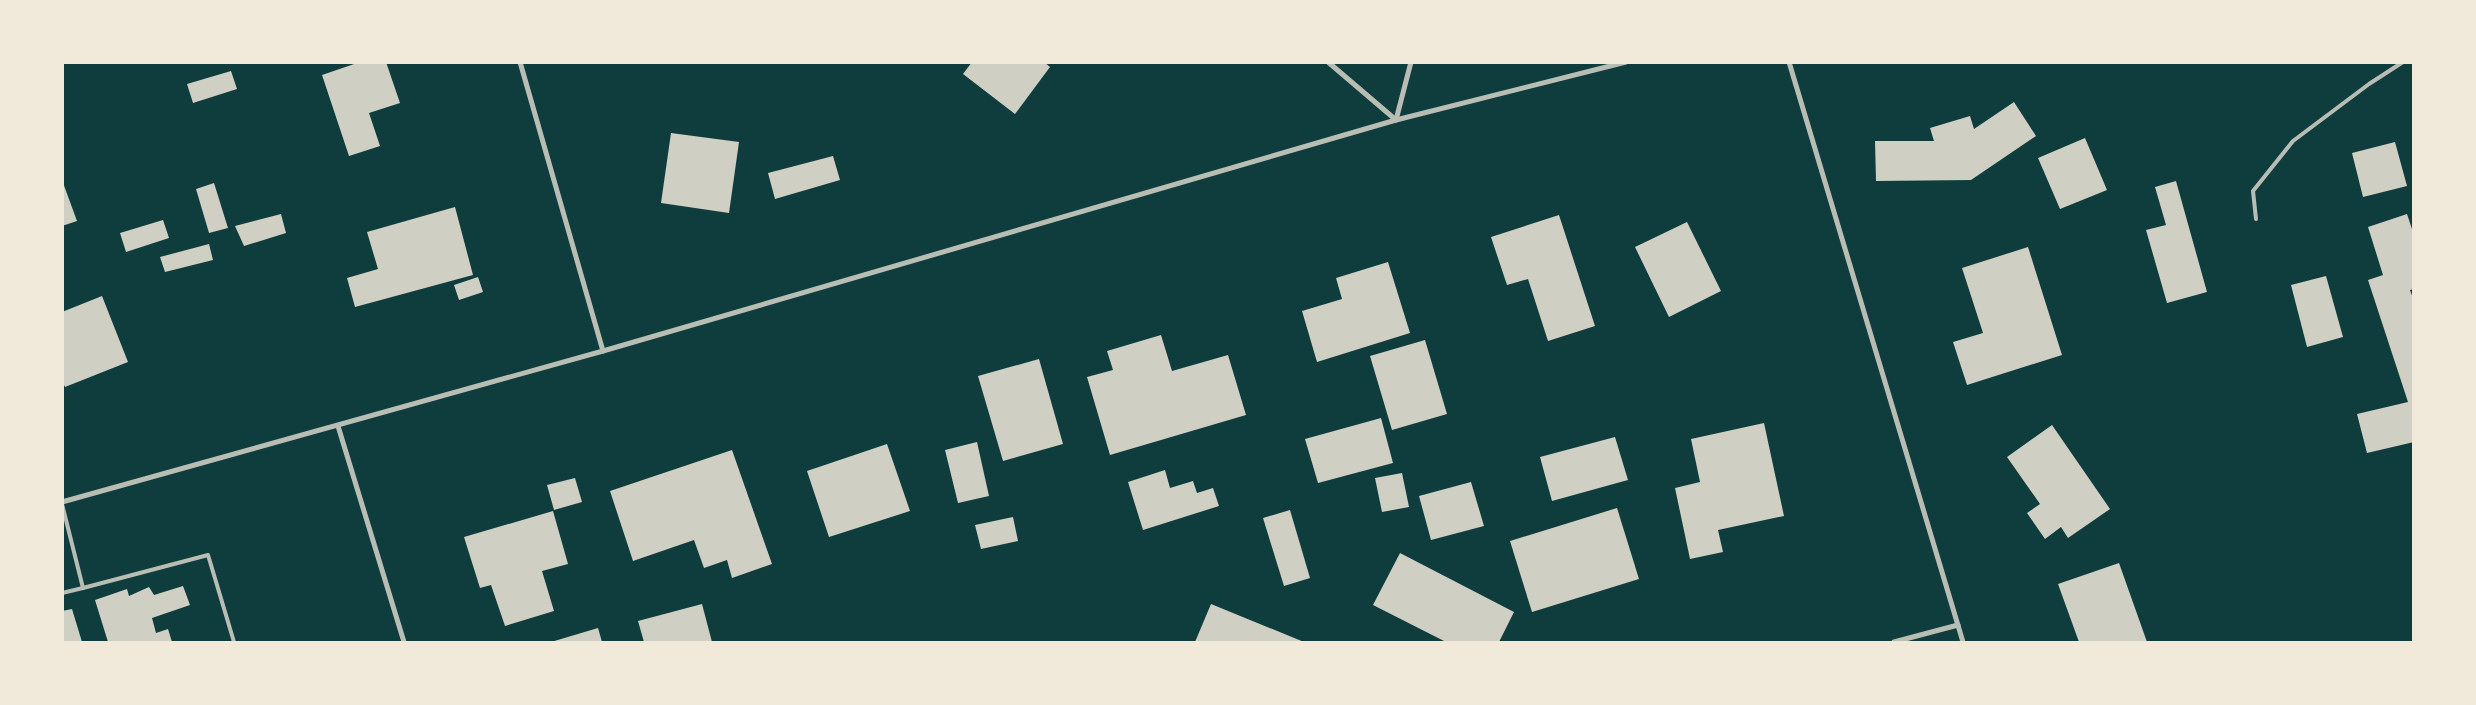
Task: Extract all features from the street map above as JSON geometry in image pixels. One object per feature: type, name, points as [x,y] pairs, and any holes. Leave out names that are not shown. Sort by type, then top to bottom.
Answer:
[{"type":"street","points":[[520,62],[603,351]]},
{"type":"street","points":[[1328,62],[1396,120]]},
{"type":"street","points":[[1396,120],[1411,62]]},
{"type":"street","points":[[62,503],[603,351],[1396,120],[1626,62]]},
{"type":"street","points":[[1789,62],[1963,642]]},
{"type":"street","points":[[338,426],[404,642]]},
{"type":"street","points":[[1894,642],[1958,625]]},
{"type":"lane","points":[[2256,220],[2253,191],[2293,140],[2369,84],[2403,62]]},
{"type":"lane","points":[[62,503],[83,588]]},
{"type":"lane","points":[[62,593],[208,555],[234,642]]},
{"type":"building","points":[[360,62],[386,62],[400,103],[369,113],[380,146],[349,156],[322,75]]},
{"type":"building","points":[[972,62],[1044,62],[1050,67],[1015,114],[963,74]]},
{"type":"building","points":[[231,71],[237,89],[193,103],[187,84]]},
{"type":"building","points":[[2014,102],[2036,136],[1971,180],[1876,181],[1875,141],[1934,141],[1930,128],[1970,116],[1974,129]]},
{"type":"building","points":[[671,133],[739,142],[729,213],[661,203]]},
{"type":"building","points":[[2085,138],[2107,190],[2060,209],[2038,158]]},
{"type":"building","points":[[2395,142],[2407,186],[2363,197],[2352,153]]},
{"type":"building","points":[[833,156],[840,180],[775,199],[768,173]]},
{"type":"building","points":[[62,180],[77,221],[62,226]]},
{"type":"building","points":[[2176,181],[2207,292],[2167,303],[2146,230],[2166,225],[2155,187]]},
{"type":"building","points":[[214,183],[228,228],[209,233],[196,189]]},
{"type":"building","points":[[455,207],[473,275],[355,307],[347,278],[378,269],[367,232]]},
{"type":"building","points":[[281,214],[286,233],[244,246],[235,226]]},
{"type":"building","points":[[2407,214],[2414,235],[2414,289],[2410,290],[2414,301],[2414,442],[2367,453],[2357,414],[2408,402],[2368,280],[2383,275],[2368,227]]},
{"type":"building","points":[[1559,215],[1595,326],[1548,341],[1528,279],[1507,285],[1491,237]]},
{"type":"building","points":[[163,220],[169,238],[126,252],[120,233]]},
{"type":"building","points":[[1687,222],[1721,291],[1669,317],[1635,247]]},
{"type":"building","points":[[209,244],[213,260],[165,272],[160,257]]},
{"type":"building","points":[[2028,247],[2062,355],[1967,385],[1953,342],[1983,333],[1962,268]]},
{"type":"building","points":[[1388,262],[1410,333],[1317,362],[1302,311],[1342,299],[1336,278]]},
{"type":"building","points":[[2326,276],[2343,337],[2307,347],[2291,285]]},
{"type":"building","points":[[478,277],[483,292],[459,300],[454,285]]},
{"type":"building","points":[[102,296],[128,362],[65,387],[62,381],[62,312]]},
{"type":"building","points":[[1161,335],[1172,371],[1228,355],[1246,415],[1110,455],[1087,377],[1113,370],[1107,351]]},
{"type":"building","points":[[1425,340],[1447,414],[1392,430],[1370,356]]},
{"type":"building","points":[[1039,359],[1063,444],[1003,461],[978,376]]},
{"type":"building","points":[[1381,418],[1393,463],[1318,483],[1305,439]]},
{"type":"building","points":[[1764,423],[1784,516],[1718,530],[1723,552],[1690,559],[1675,488],[1700,482],[1691,439]]},
{"type":"building","points":[[2052,425],[2110,509],[2068,538],[2061,527],[2045,539],[2027,513],[2040,504],[2007,457]]},
{"type":"building","points":[[1615,437],[1628,480],[1552,501],[1540,457]]},
{"type":"building","points":[[977,442],[989,496],[958,503],[945,450]]},
{"type":"building","points":[[887,444],[910,511],[829,537],[807,471]]},
{"type":"building","points":[[732,450],[772,564],[732,578],[727,560],[704,568],[694,540],[633,561],[610,491]]},
{"type":"building","points":[[1165,470],[1170,488],[1193,481],[1197,493],[1213,488],[1219,506],[1143,530],[1128,482]]},
{"type":"building","points":[[1402,473],[1409,507],[1382,512],[1375,478]]},
{"type":"building","points":[[575,478],[582,502],[554,510],[547,485]]},
{"type":"building","points":[[1471,482],[1484,526],[1431,540],[1419,496]]},
{"type":"building","points":[[1617,508],[1639,579],[1532,612],[1510,541]]},
{"type":"building","points":[[1290,510],[1310,578],[1284,586],[1263,518]]},
{"type":"building","points":[[553,511],[568,564],[542,571],[554,611],[505,626],[491,585],[480,588],[464,537]]},
{"type":"building","points":[[1013,517],[1018,541],[981,549],[975,525]]},
{"type":"building","points":[[1400,553],[1514,612],[1499,642],[1446,642],[1373,605]]},
{"type":"building","points":[[2119,563],[2147,642],[2079,642],[2058,584]]},
{"type":"building","points":[[183,586],[190,605],[152,618],[156,633],[168,629],[172,642],[108,642],[95,600],[127,589],[129,596],[149,587],[154,595]]},
{"type":"building","points":[[702,604],[712,642],[644,642],[638,621]]},
{"type":"building","points":[[1211,604],[1304,642],[1195,642]]},
{"type":"building","points":[[72,609],[82,642],[62,642],[62,611]]},
{"type":"building","points":[[598,628],[602,642],[551,642]]}]
